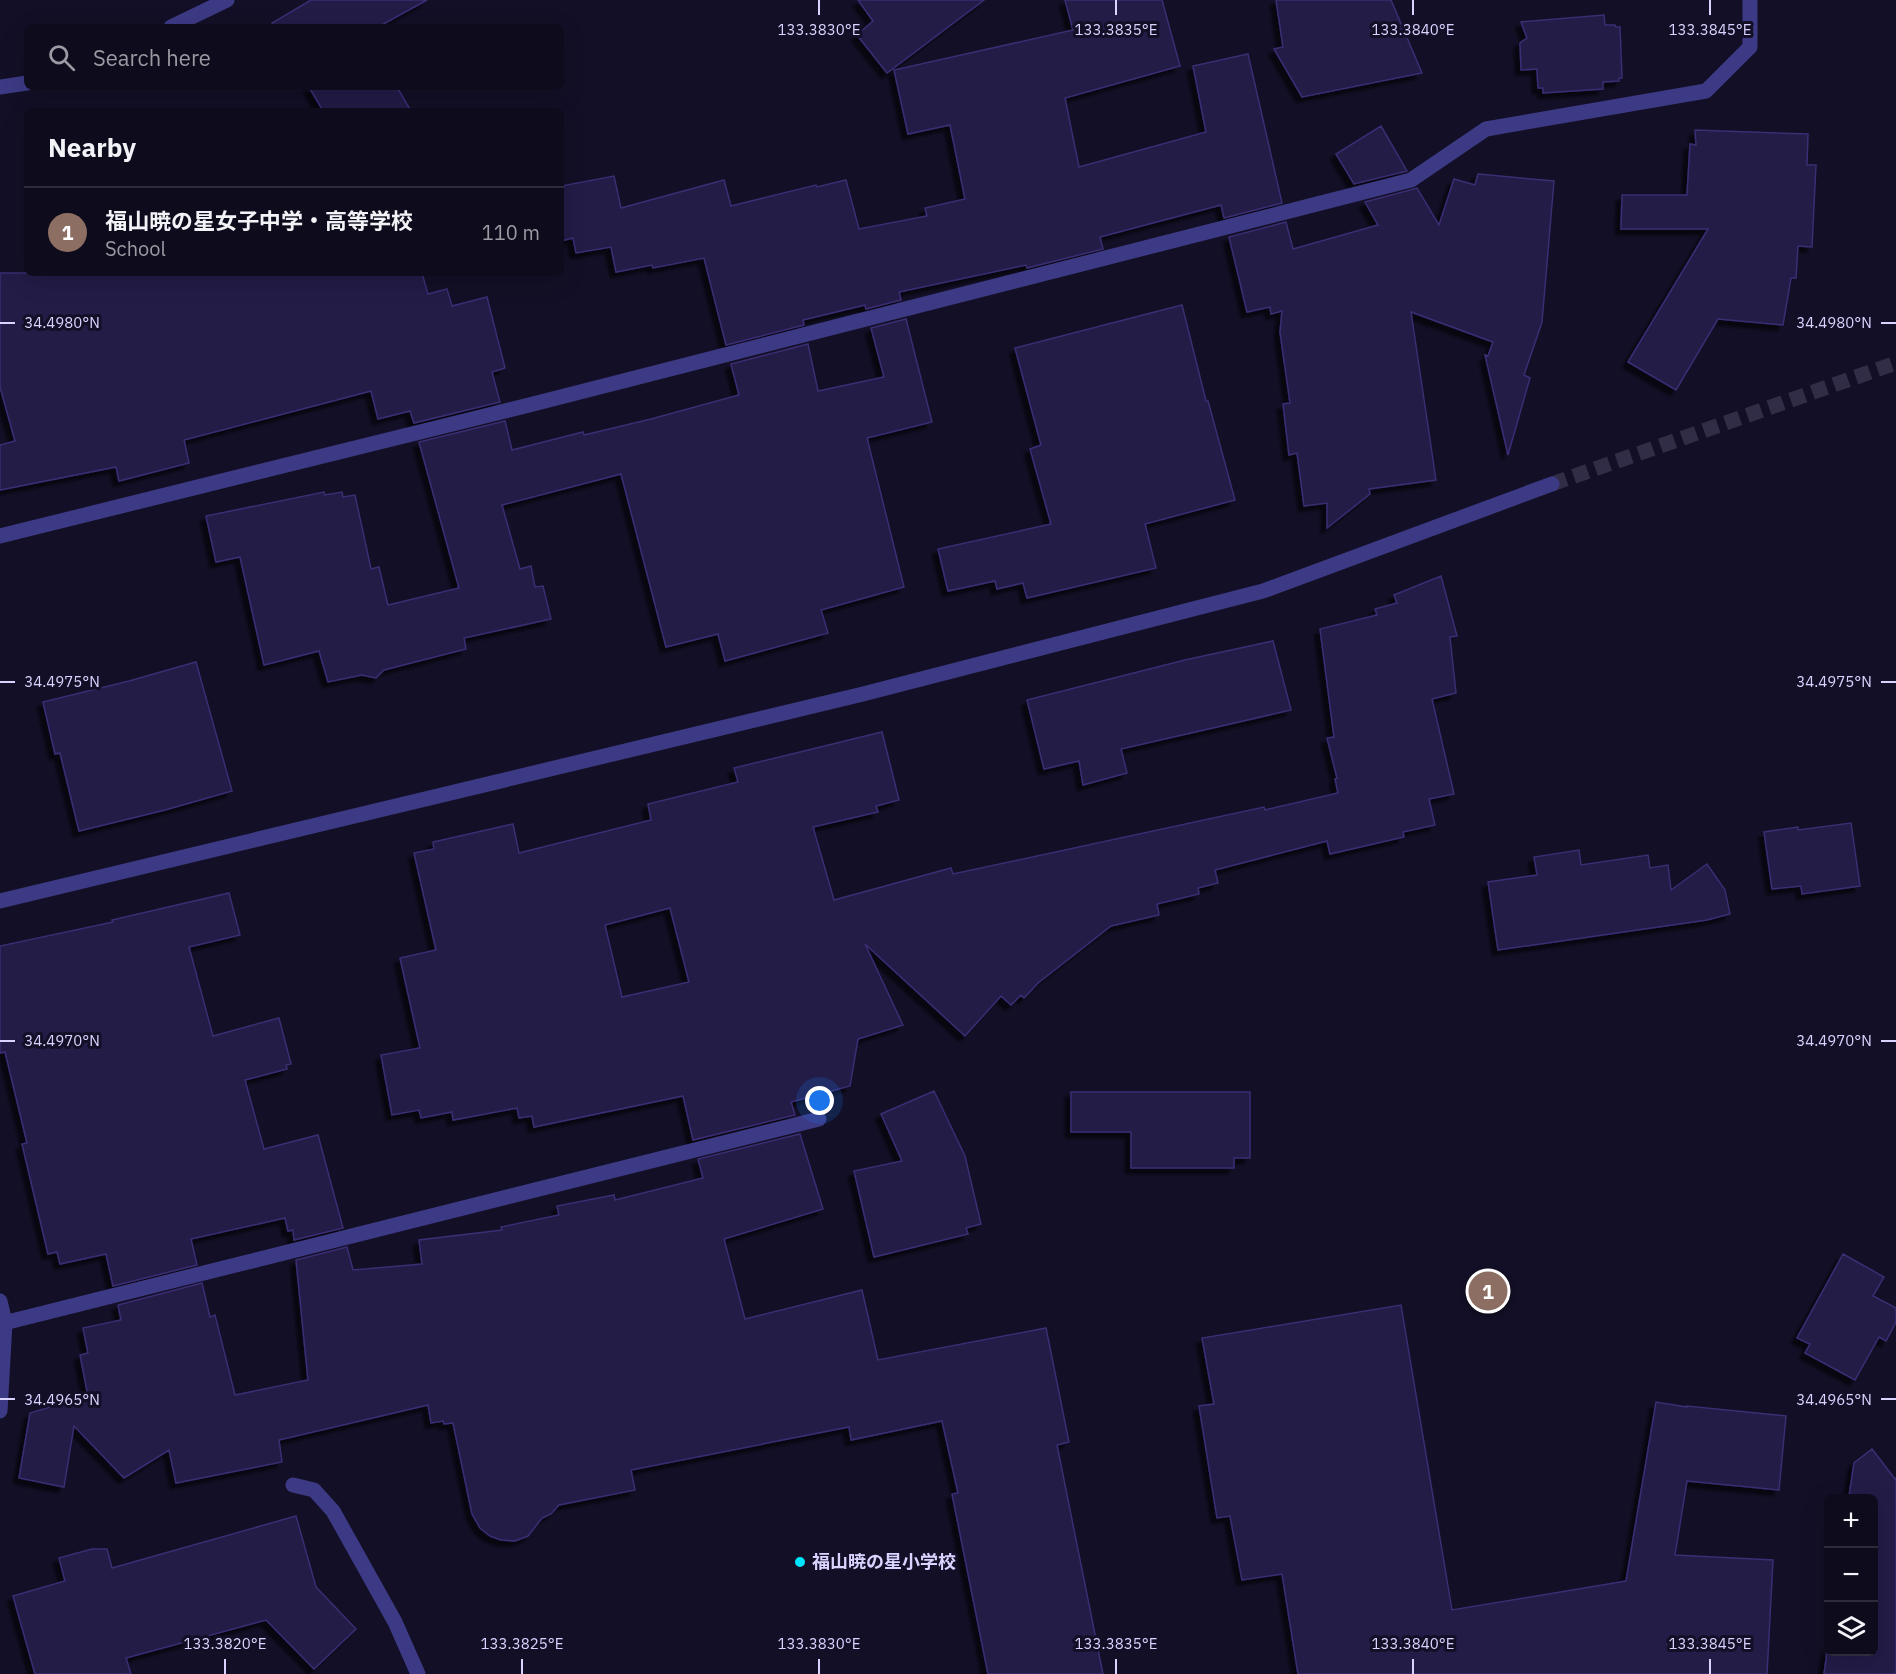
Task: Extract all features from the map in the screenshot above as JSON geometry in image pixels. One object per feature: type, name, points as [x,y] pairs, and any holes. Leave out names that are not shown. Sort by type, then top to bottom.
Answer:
[{"type":"street","points":[[0,536],[549,400],[1411,180],[1486,129],[1706,91],[1750,48],[1750,0]]},
{"type":"street","points":[[177,24],[224,1]]},
{"type":"street","points":[[0,87],[24,83]]},
{"type":"street","points":[[0,901],[863,694],[1263,591],[1552,484]]},
{"type":"street","points":[[2,1323],[819,1119]]},
{"type":"street","points":[[0,1301],[2,1323],[0,1412]]},
{"type":"street","points":[[293,1485],[314,1490],[333,1510],[395,1622],[418,1674]]},
{"type":"building","points":[[311,0],[427,0],[383,24],[272,23]]},
{"type":"building","points":[[858,0],[984,0],[887,73],[857,35],[873,21]]},
{"type":"building","points":[[1065,0],[1162,0],[1180,66],[1065,98],[1079,167],[1206,132],[1193,66],[1248,54],[1282,203],[1224,218],[1221,205],[1100,237],[1103,249],[1027,268],[1026,265],[899,292],[901,300],[866,309],[865,305],[803,320],[804,325],[726,345],[704,258],[653,268],[652,265],[616,272],[611,247],[576,253],[573,238],[564,240],[564,185],[614,176],[621,208],[724,180],[731,206],[846,180],[859,229],[927,216],[925,208],[965,199],[950,125],[908,134],[894,70],[1073,30]]},
{"type":"building","points":[[1276,0],[1391,0],[1422,73],[1302,97],[1274,49],[1283,47]]},
{"type":"building","points":[[1604,15],[1605,25],[1620,27],[1622,78],[1619,78],[1619,81],[1603,82],[1603,89],[1543,93],[1543,88],[1538,88],[1537,69],[1521,70],[1520,43],[1527,38],[1521,22]]},
{"type":"building","points":[[311,90],[399,90],[409,108],[321,108]]},
{"type":"building","points":[[1381,126],[1407,171],[1354,184],[1336,154]]},
{"type":"building","points":[[1695,130],[1808,134],[1807,165],[1816,165],[1812,247],[1798,246],[1796,278],[1791,278],[1783,325],[1718,319],[1676,390],[1628,362],[1708,229],[1621,229],[1622,195],[1687,195],[1690,144],[1696,145]]},
{"type":"building","points":[[1478,174],[1554,181],[1542,322],[1524,375],[1530,378],[1508,455],[1485,355],[1488,356],[1493,342],[1411,312],[1436,480],[1369,489],[1370,494],[1327,528],[1327,503],[1304,506],[1297,453],[1289,455],[1283,404],[1290,403],[1280,332],[1282,311],[1271,314],[1270,307],[1247,312],[1229,237],[1286,222],[1293,249],[1378,225],[1365,202],[1417,188],[1439,225],[1454,179],[1475,185]]},
{"type":"building","points":[[0,273],[24,273],[24,276],[423,276],[428,294],[447,289],[452,306],[487,297],[505,368],[492,372],[500,402],[414,423],[410,411],[378,419],[371,391],[184,440],[189,463],[119,481],[116,467],[0,490],[0,445],[15,441],[0,387]]},
{"type":"building","points":[[1182,305],[1206,401],[1208,401],[1235,500],[1145,524],[1156,568],[1027,598],[1023,583],[997,589],[995,581],[948,591],[938,549],[1051,524],[1030,449],[1041,445],[1015,348]]},
{"type":"building","points":[[906,319],[932,422],[867,438],[904,587],[821,610],[828,633],[725,661],[718,634],[666,647],[621,474],[502,505],[520,569],[531,566],[535,587],[543,586],[551,619],[464,638],[466,649],[384,670],[376,678],[362,675],[328,682],[319,651],[264,665],[240,557],[216,562],[206,516],[324,492],[325,495],[342,492],[343,497],[355,495],[371,569],[379,567],[388,605],[459,588],[419,442],[505,421],[512,450],[583,432],[584,435],[651,419],[739,395],[731,364],[808,344],[818,391],[884,377],[871,328]]},
{"type":"building","points":[[1441,576],[1457,636],[1450,637],[1456,693],[1432,699],[1454,794],[1429,799],[1435,825],[1403,832],[1404,837],[1330,854],[1327,841],[1215,870],[1218,883],[1198,888],[1199,894],[1157,904],[1159,915],[1111,926],[1038,983],[1024,998],[1021,995],[1011,1005],[1001,996],[965,1036],[865,944],[903,1025],[858,1039],[850,1086],[791,1102],[795,1115],[693,1140],[683,1096],[534,1127],[532,1116],[519,1118],[517,1108],[453,1120],[452,1112],[421,1118],[419,1110],[392,1115],[381,1055],[420,1048],[400,958],[436,950],[414,853],[434,849],[433,842],[513,824],[519,853],[651,820],[648,804],[738,782],[734,768],[882,732],[899,800],[876,806],[878,812],[813,827],[834,900],[951,868],[953,874],[1338,793],[1335,779],[1337,778],[1327,738],[1334,737],[1320,629],[1377,615],[1375,609],[1397,603],[1394,595]],"holes":[[[670,908],[689,982],[622,997],[605,925]]]},
{"type":"building","points":[[1273,641],[1291,710],[1121,749],[1127,773],[1083,785],[1079,761],[1044,769],[1027,700],[1185,660]]},
{"type":"building","points":[[196,662],[232,791],[79,831],[60,753],[55,754],[43,702]]},
{"type":"building","points":[[1851,823],[1860,886],[1802,894],[1801,886],[1772,889],[1764,832]]},
{"type":"building","points":[[1579,850],[1581,865],[1648,855],[1650,868],[1668,865],[1671,890],[1707,864],[1725,890],[1730,914],[1707,920],[1498,950],[1488,882],[1537,875],[1534,857]]},
{"type":"building","points":[[229,893],[240,935],[189,947],[213,1036],[279,1018],[291,1064],[286,1065],[287,1069],[245,1080],[264,1149],[318,1135],[343,1228],[294,1240],[293,1230],[288,1231],[285,1218],[191,1239],[197,1265],[113,1286],[106,1254],[60,1264],[57,1252],[48,1254],[22,1144],[27,1143],[5,1052],[0,1053],[0,946],[113,922],[112,920]]},
{"type":"building","points":[[934,1091],[965,1156],[981,1224],[966,1228],[968,1234],[874,1257],[854,1171],[902,1161],[881,1114]]},
{"type":"building","points":[[1071,1092],[1250,1092],[1250,1158],[1234,1158],[1234,1168],[1131,1168],[1131,1132],[1071,1132]]},
{"type":"building","points":[[800,1134],[823,1209],[724,1239],[745,1319],[862,1290],[878,1360],[1046,1328],[1069,1442],[1057,1445],[1103,1674],[988,1674],[952,1494],[958,1493],[942,1421],[851,1440],[849,1427],[631,1470],[635,1490],[559,1505],[551,1514],[542,1518],[528,1536],[515,1541],[490,1536],[480,1528],[472,1514],[453,1423],[444,1424],[443,1421],[431,1423],[428,1405],[279,1440],[282,1462],[176,1483],[169,1450],[124,1478],[74,1426],[64,1487],[19,1478],[30,1413],[88,1396],[80,1355],[88,1353],[83,1328],[121,1320],[118,1305],[202,1283],[210,1317],[215,1315],[235,1395],[308,1380],[296,1260],[347,1247],[353,1270],[422,1264],[419,1240],[502,1230],[501,1227],[559,1215],[557,1206],[614,1195],[615,1200],[703,1178],[698,1159]]},
{"type":"building","points":[[1843,1254],[1884,1277],[1873,1296],[1896,1308],[1896,1322],[1886,1341],[1879,1337],[1855,1380],[1805,1353],[1810,1344],[1797,1338]]},
{"type":"building","points":[[1401,1305],[1452,1610],[1626,1581],[1656,1402],[1786,1416],[1779,1490],[1687,1481],[1675,1555],[1773,1560],[1767,1674],[1298,1674],[1282,1574],[1242,1580],[1230,1516],[1217,1518],[1199,1406],[1214,1404],[1202,1338]]},
{"type":"building","points":[[1872,1449],[1896,1478],[1896,1674],[1824,1674],[1826,1656],[1878,1656],[1878,1494],[1849,1494],[1854,1463]]},
{"type":"building","points":[[296,1516],[316,1587],[356,1629],[314,1669],[266,1620],[126,1658],[131,1674],[35,1674],[13,1596],[65,1581],[59,1558],[92,1549],[107,1549],[112,1568]]},
{"type":"tunnel","points":[[1552,484],[1896,363]]},
{"type":"place","name":"福山暁の星女子中学・高等学校","points":[[1488,1291]]},
{"type":"place","name":"福山暁の星小学校","points":[[800,1562]]}]
